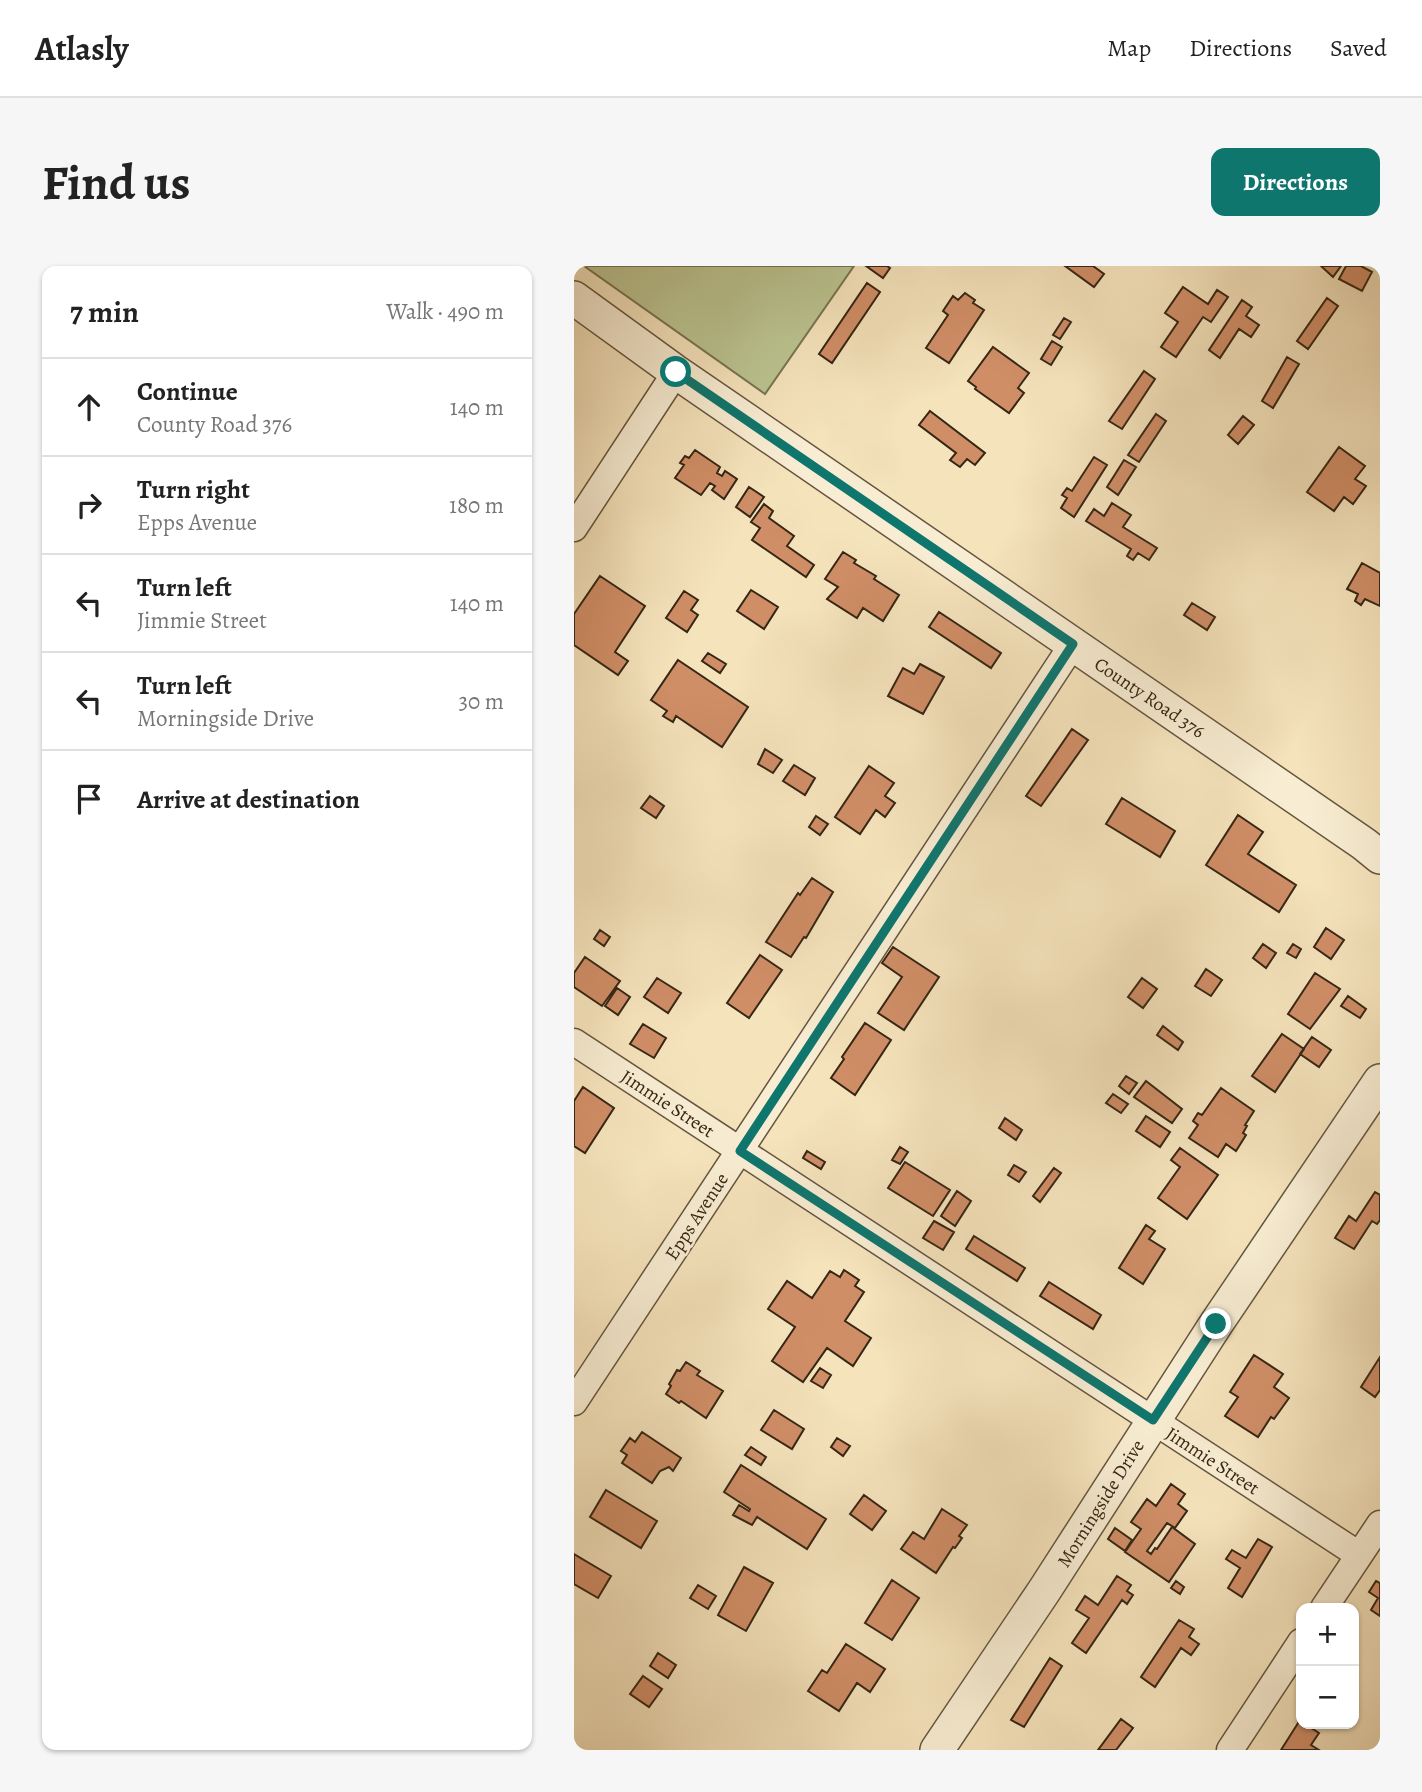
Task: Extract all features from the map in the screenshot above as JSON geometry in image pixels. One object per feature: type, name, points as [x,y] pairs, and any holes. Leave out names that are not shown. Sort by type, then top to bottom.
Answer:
[{"type":"street","name":"County Road 376","points":[[574,298],[676,372],[1380,857]]},
{"type":"street","points":[[574,528],[676,372]]},
{"type":"street","name":"Epps Avenue","points":[[574,1402],[1073,644]]},
{"type":"street","name":"Jimmie Street","points":[[574,1042],[1359,1555]]},
{"type":"street","name":"Morningside Drive","points":[[937,1750],[1044,1591],[1153,1420],[1380,1081]]},
{"type":"street","points":[[1327,1603],[1380,1524]]},
{"type":"street","points":[[1230,1750],[1296,1650]]},
{"type":"green space","points":[[584,266],[854,266],[765,394]]},
{"type":"building","points":[[866,266],[887,266],[890,268],[883,278]]},
{"type":"building","points":[[1065,266],[1093,266],[1104,274],[1094,287]]},
{"type":"building","points":[[1321,266],[1341,266],[1333,277]]},
{"type":"building","points":[[1346,266],[1361,266],[1372,272],[1362,291],[1339,279]]},
{"type":"building","points":[[867,283],[880,292],[832,363],[819,354]]},
{"type":"building","points":[[1183,287],[1208,304],[1217,290],[1228,297],[1211,322],[1203,317],[1176,357],[1161,347],[1178,322],[1165,313]]},
{"type":"building","points":[[965,293],[975,300],[973,303],[984,310],[949,363],[926,348],[948,315],[943,311],[953,296],[958,300]]},
{"type":"building","points":[[1327,298],[1338,306],[1308,349],[1297,341]]},
{"type":"building","points":[[1242,300],[1252,307],[1246,316],[1259,325],[1251,337],[1239,329],[1220,358],[1209,350]]},
{"type":"building","points":[[1064,318],[1071,322],[1060,339],[1053,335]]},
{"type":"building","points":[[1052,341],[1062,347],[1051,365],[1041,359]]},
{"type":"building","points":[[993,347],[1029,373],[1018,388],[1024,393],[1009,413],[968,381]]},
{"type":"building","points":[[1287,357],[1299,364],[1273,408],[1262,401]]},
{"type":"building","points":[[1144,371],[1155,379],[1122,429],[1109,421]]},
{"type":"building","points":[[930,411],[985,453],[975,465],[967,459],[960,467],[950,460],[956,453],[919,425]]},
{"type":"building","points":[[1156,414],[1166,421],[1139,462],[1128,455]]},
{"type":"building","points":[[1243,416],[1254,425],[1238,444],[1228,435]]},
{"type":"building","points":[[1339,447],[1365,466],[1355,479],[1366,486],[1353,504],[1344,497],[1334,511],[1307,492]]},
{"type":"building","points":[[695,450],[720,467],[717,473],[722,476],[725,471],[737,479],[724,499],[712,490],[715,486],[710,483],[701,495],[675,478],[684,465],[680,463],[685,456],[689,458]]},
{"type":"building","points":[[1094,457],[1107,465],[1074,517],[1061,508],[1067,498],[1062,495],[1067,488],[1072,491]]},
{"type":"building","points":[[1124,460],[1136,467],[1118,495],[1107,487]]},
{"type":"building","points":[[749,487],[764,497],[750,517],[736,507]]},
{"type":"building","points":[[1112,503],[1131,515],[1123,527],[1157,548],[1149,560],[1138,553],[1133,560],[1127,556],[1131,549],[1086,521],[1094,509],[1104,516]]},
{"type":"building","points":[[764,504],[773,511],[769,518],[794,536],[787,546],[814,565],[806,577],[752,540],[760,528],[751,522]]},
{"type":"building","points":[[843,552],[856,560],[854,563],[876,576],[874,579],[899,595],[883,621],[863,608],[857,618],[827,599],[838,587],[825,579]]},
{"type":"building","points":[[1362,563],[1380,573],[1380,606],[1365,599],[1361,605],[1355,601],[1358,594],[1347,589]]},
{"type":"building","points":[[600,576],[645,606],[615,652],[628,661],[618,675],[574,645],[574,614]]},
{"type":"building","points":[[751,590],[778,607],[764,629],[737,611]]},
{"type":"building","points":[[684,591],[698,600],[691,610],[698,615],[687,632],[666,618]]},
{"type":"building","points":[[1192,603],[1215,617],[1207,630],[1184,615]]},
{"type":"building","points":[[939,612],[1001,653],[991,668],[929,627]]},
{"type":"building","points":[[708,653],[726,664],[720,673],[702,661]]},
{"type":"building","points":[[678,660],[748,707],[722,747],[676,716],[673,722],[663,716],[667,711],[651,700]]},
{"type":"building","points":[[920,664],[944,677],[923,714],[888,696],[903,668],[914,674]]},
{"type":"building","points":[[1072,729],[1088,740],[1041,806],[1026,796]]},
{"type":"building","points":[[765,749],[782,760],[773,773],[758,764]]},
{"type":"building","points":[[794,765],[815,778],[805,795],[783,781]]},
{"type":"building","points":[[869,766],[894,783],[885,796],[895,803],[885,817],[876,810],[860,834],[835,817]]},
{"type":"building","points":[[650,796],[664,806],[656,818],[641,808]]},
{"type":"building","points":[[1122,798],[1175,831],[1160,857],[1106,824]]},
{"type":"building","points":[[1238,815],[1263,832],[1248,854],[1296,885],[1279,912],[1206,865]]},
{"type":"building","points":[[816,816],[828,824],[820,835],[809,827]]},
{"type":"building","points":[[812,878],[833,892],[806,938],[804,937],[791,957],[766,942],[798,893],[800,895]]},
{"type":"building","points":[[1326,928],[1344,940],[1331,959],[1314,947]]},
{"type":"building","points":[[600,930],[610,937],[604,946],[594,939]]},
{"type":"building","points":[[1263,944],[1276,953],[1266,968],[1253,958]]},
{"type":"building","points":[[1293,944],[1301,949],[1296,958],[1287,953]]},
{"type":"building","points":[[893,947],[939,977],[904,1030],[878,1013],[902,977],[882,963]]},
{"type":"building","points":[[760,955],[782,970],[749,1018],[727,1003]]},
{"type":"building","points":[[585,957],[620,981],[602,1006],[574,987],[574,973]]},
{"type":"building","points":[[1206,969],[1222,980],[1211,996],[1195,986]]},
{"type":"building","points":[[1315,973],[1340,989],[1310,1029],[1288,1014]]},
{"type":"building","points":[[657,978],[681,993],[668,1013],[644,997]]},
{"type":"building","points":[[1142,978],[1157,989],[1143,1008],[1128,997]]},
{"type":"building","points":[[617,988],[630,997],[618,1015],[605,1006]]},
{"type":"building","points":[[1348,996],[1366,1009],[1360,1018],[1341,1006]]},
{"type":"building","points":[[865,1023],[891,1040],[855,1095],[831,1078]]},
{"type":"building","points":[[643,1024],[666,1038],[654,1058],[630,1044]]},
{"type":"building","points":[[1163,1026],[1183,1042],[1178,1050],[1157,1035]]},
{"type":"building","points":[[1282,1034],[1304,1049],[1275,1092],[1252,1076]]},
{"type":"building","points":[[1312,1037],[1331,1050],[1319,1067],[1300,1054]]},
{"type":"building","points":[[1126,1076],[1137,1083],[1129,1094],[1119,1086]]},
{"type":"building","points":[[1146,1081],[1182,1109],[1172,1123],[1134,1097]]},
{"type":"building","points":[[583,1087],[614,1108],[585,1153],[574,1146],[574,1101]]},
{"type":"building","points":[[1221,1088],[1254,1111],[1245,1125],[1247,1126],[1243,1133],[1246,1135],[1236,1151],[1226,1144],[1218,1157],[1189,1138],[1198,1125],[1193,1121],[1198,1113],[1202,1115]]},
{"type":"building","points":[[1113,1094],[1128,1104],[1121,1113],[1106,1103]]},
{"type":"building","points":[[1146,1116],[1170,1132],[1160,1147],[1136,1131]]},
{"type":"building","points":[[1005,1118],[1022,1130],[1016,1140],[999,1128]]},
{"type":"building","points":[[900,1147],[908,1152],[900,1164],[892,1160]]},
{"type":"building","points":[[1180,1148],[1218,1175],[1187,1219],[1158,1198],[1180,1167],[1171,1160]]},
{"type":"building","points":[[807,1151],[825,1162],[821,1169],[803,1158]]},
{"type":"building","points":[[905,1162],[950,1190],[933,1216],[888,1188]]},
{"type":"building","points":[[1014,1165],[1026,1172],[1019,1182],[1008,1175]]},
{"type":"building","points":[[1054,1168],[1061,1173],[1040,1202],[1033,1196]]},
{"type":"building","points":[[957,1191],[971,1201],[955,1226],[941,1216]]},
{"type":"building","points":[[1375,1192],[1380,1195],[1380,1220],[1377,1224],[1372,1221],[1354,1249],[1335,1238],[1349,1216],[1356,1221]]},
{"type":"building","points":[[934,1221],[954,1232],[943,1250],[923,1238]]},
{"type":"building","points":[[1146,1225],[1155,1231],[1149,1239],[1165,1249],[1143,1284],[1119,1268]]},
{"type":"building","points":[[974,1236],[1025,1268],[1017,1281],[966,1249]]},
{"type":"building","points":[[844,1270],[859,1280],[855,1286],[864,1292],[845,1321],[871,1338],[853,1366],[827,1348],[803,1382],[772,1361],[795,1327],[768,1309],[787,1281],[812,1298],[830,1271],[840,1277]]},
{"type":"building","points":[[1049,1282],[1101,1315],[1093,1329],[1040,1296]]},
{"type":"building","points":[[1254,1355],[1283,1374],[1274,1387],[1289,1398],[1274,1419],[1271,1417],[1258,1437],[1225,1416],[1238,1397],[1230,1392]]},
{"type":"building","points":[[1380,1357],[1380,1390],[1375,1397],[1361,1387]]},
{"type":"building","points":[[686,1362],[700,1371],[697,1375],[723,1391],[706,1418],[666,1394],[677,1370],[680,1371]]},
{"type":"building","points":[[820,1368],[831,1375],[823,1388],[811,1381]]},
{"type":"building","points":[[774,1410],[804,1429],[792,1449],[761,1430]]},
{"type":"building","points":[[642,1432],[681,1458],[673,1471],[669,1467],[660,1471],[652,1483],[622,1463],[627,1455],[621,1451],[630,1438],[635,1442]]},
{"type":"building","points":[[837,1438],[850,1446],[843,1456],[831,1447]]},
{"type":"building","points":[[751,1447],[766,1457],[761,1465],[745,1455]]},
{"type":"building","points":[[741,1465],[826,1519],[807,1549],[757,1517],[752,1525],[733,1515],[739,1505],[749,1511],[750,1509],[724,1492]]},
{"type":"building","points":[[1171,1484],[1185,1494],[1178,1504],[1187,1511],[1175,1528],[1167,1523],[1147,1551],[1151,1554],[1157,1549],[1172,1527],[1195,1544],[1169,1582],[1125,1552],[1141,1529],[1131,1522],[1147,1499],[1156,1506]]},
{"type":"building","points":[[606,1490],[657,1521],[641,1548],[590,1517]]},
{"type":"building","points":[[864,1495],[886,1511],[872,1530],[850,1514]]},
{"type":"building","points":[[942,1509],[967,1525],[959,1536],[962,1538],[936,1573],[901,1549],[913,1532],[924,1539]]},
{"type":"building","points":[[1115,1528],[1132,1540],[1125,1551],[1108,1539]]},
{"type":"building","points":[[1258,1539],[1272,1547],[1242,1597],[1228,1588],[1240,1568],[1226,1559],[1232,1550],[1246,1558]]},
{"type":"building","points":[[574,1554],[611,1576],[598,1598],[574,1584]]},
{"type":"building","points":[[744,1567],[773,1583],[746,1631],[718,1615]]},
{"type":"building","points":[[1117,1576],[1131,1585],[1127,1591],[1133,1595],[1127,1604],[1122,1600],[1086,1653],[1072,1643],[1089,1618],[1076,1610],[1085,1596],[1098,1605]]},
{"type":"building","points":[[892,1580],[919,1598],[892,1640],[865,1623]]},
{"type":"building","points":[[1176,1581],[1184,1587],[1180,1594],[1171,1588]]},
{"type":"building","points":[[1376,1581],[1380,1583],[1380,1616],[1371,1610],[1378,1598],[1369,1592]]},
{"type":"building","points":[[698,1585],[716,1596],[708,1609],[690,1598]]},
{"type":"building","points":[[1179,1620],[1194,1629],[1189,1637],[1199,1644],[1191,1655],[1181,1648],[1155,1687],[1141,1677]]},
{"type":"building","points":[[846,1644],[885,1669],[870,1692],[857,1683],[839,1711],[808,1691],[822,1670],[827,1673]]},
{"type":"building","points":[[658,1653],[676,1665],[668,1678],[650,1666]]},
{"type":"building","points":[[1050,1658],[1062,1666],[1024,1727],[1011,1720]]},
{"type":"building","points":[[643,1676],[662,1689],[649,1707],[630,1694]]},
{"type":"building","points":[[1121,1719],[1133,1728],[1116,1750],[1098,1750]]},
{"type":"building","points":[[1296,1726],[1296,1729],[1313,1729],[1319,1733],[1311,1745],[1319,1750],[1281,1750]]},
{"type":"route","points":[[676,372],[1073,644],[740,1151],[1153,1420],[1216,1324]]}]
